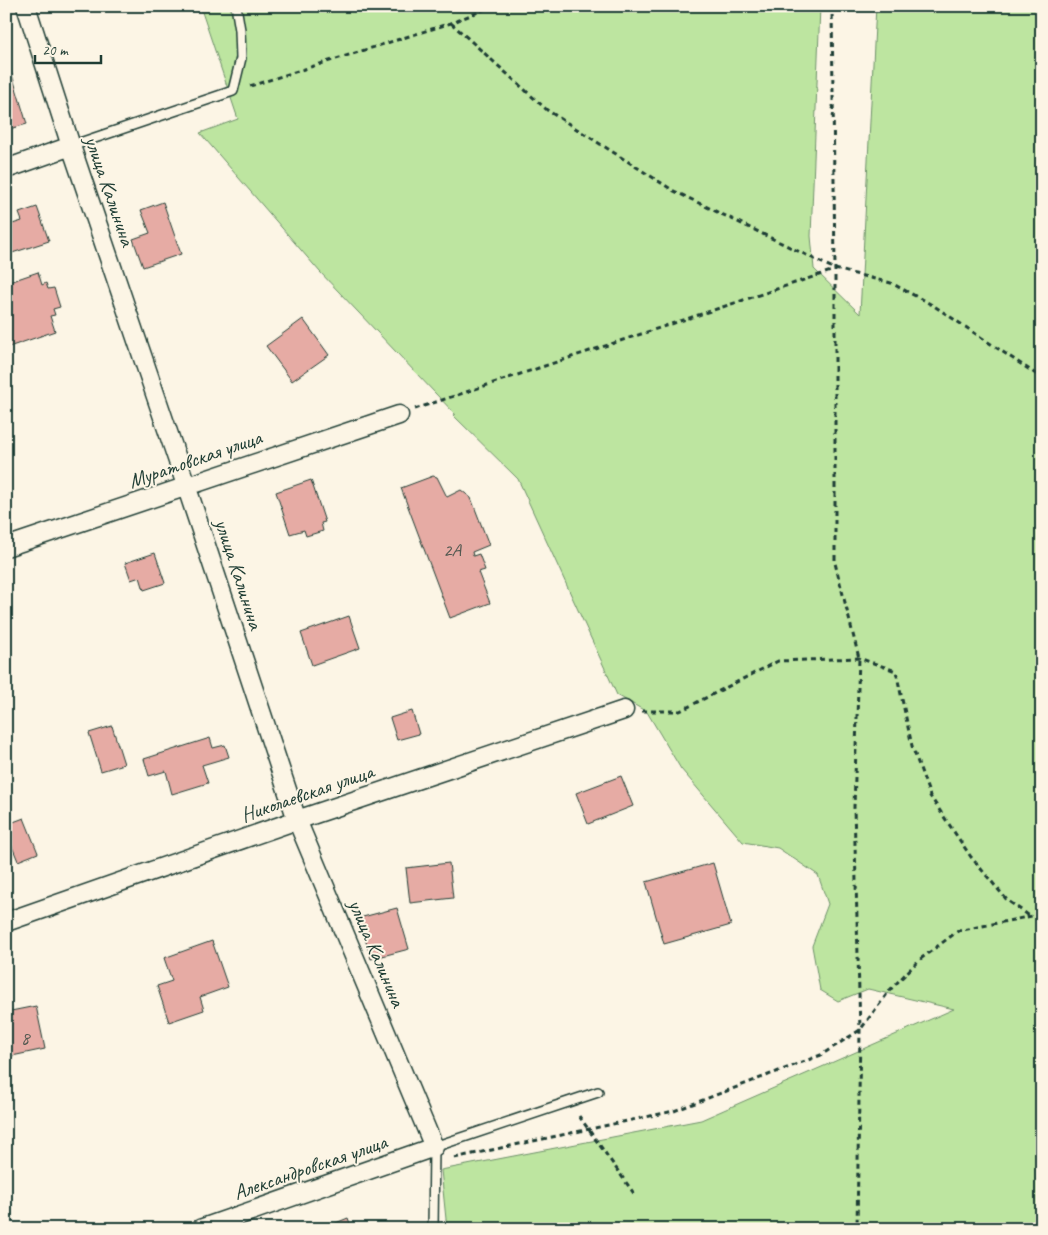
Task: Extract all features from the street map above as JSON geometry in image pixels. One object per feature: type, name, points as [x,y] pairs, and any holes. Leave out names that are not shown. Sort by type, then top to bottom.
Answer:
[{"type":"street","name":"улица Калинина","points":[[26,6],[70,146],[186,485],[297,820],[434,1148]]},
{"type":"street","points":[[6,169],[70,146]]},
{"type":"street","name":"Муратовская улица","points":[[6,547],[399,414]]},
{"type":"street","name":"Николаевская улица","points":[[6,922],[297,820],[624,710]]},
{"type":"street","name":"Александровская улица","points":[[200,1229],[434,1148]]},
{"type":"lane","points":[[70,146],[233,91],[241,58],[240,30],[236,6]]},
{"type":"lane","points":[[433,1229],[434,1148],[598,1092]]},
{"type":"path","points":[[233,91],[451,24],[493,6]]},
{"type":"path","points":[[832,6],[835,270],[835,563],[859,658],[854,807],[860,1030],[857,1229]]},
{"type":"path","points":[[451,24],[547,110],[674,191],[835,270],[890,282],[934,306],[1042,378]]},
{"type":"path","points":[[399,414],[835,270]]},
{"type":"path","points":[[624,710],[680,711],[778,661],[859,658],[896,671],[912,746],[930,796],[971,856],[1007,900],[1031,918]]},
{"type":"path","points":[[434,1148],[449,1160],[674,1111],[821,1055],[860,1030],[890,990],[919,960],[958,931],[1031,918],[1042,914]]},
{"type":"path","points":[[579,1116],[635,1195]]},
{"type":"green space","points":[[200,6],[820,6],[811,236],[814,269],[860,314],[876,6],[1042,6],[1042,1229],[447,1229],[441,1170],[701,1120],[954,1009],[868,989],[838,1001],[820,990],[812,946],[828,904],[818,875],[778,848],[743,842],[681,769],[647,712],[617,695],[518,479],[453,415],[455,414],[320,272],[200,133],[238,119]]},
{"type":"building","points":[[6,55],[27,124],[6,130]]},
{"type":"building","points":[[163,202],[181,254],[143,267],[133,239],[150,233],[141,210]]},
{"type":"building","points":[[37,207],[49,241],[6,255],[6,226],[22,221],[19,213]]},
{"type":"building","points":[[38,272],[42,285],[46,283],[48,289],[54,288],[60,307],[53,309],[55,315],[50,316],[55,331],[6,348],[6,283]]},
{"type":"building","points":[[303,319],[329,355],[292,381],[266,346]]},
{"type":"building","points":[[433,476],[437,477],[447,497],[461,490],[471,498],[489,545],[472,552],[473,556],[479,554],[485,570],[478,572],[490,603],[450,618],[401,488]]},
{"type":"building","points":[[311,480],[325,522],[321,523],[323,531],[306,536],[304,530],[290,534],[276,492]]},
{"type":"building","points":[[155,553],[165,583],[144,590],[140,577],[131,580],[125,563]]},
{"type":"building","points":[[349,616],[360,648],[312,665],[301,633]]},
{"type":"building","points":[[412,711],[419,734],[397,740],[390,718]]},
{"type":"building","points":[[112,726],[124,764],[101,771],[89,733]]},
{"type":"building","points":[[210,738],[213,748],[225,745],[229,757],[202,765],[208,783],[172,794],[166,771],[149,776],[144,759]]},
{"type":"building","points":[[621,776],[633,806],[588,824],[576,793]]},
{"type":"building","points":[[24,818],[38,853],[18,861],[11,844],[6,846],[6,819],[8,824]]},
{"type":"building","points":[[449,863],[453,898],[410,903],[406,868]]},
{"type":"building","points":[[713,863],[731,925],[664,944],[646,882]]},
{"type":"building","points":[[397,908],[409,949],[371,959],[359,918]]},
{"type":"building","points":[[212,941],[228,987],[200,997],[204,1010],[169,1022],[157,986],[172,981],[164,958]]},
{"type":"building","points":[[36,1006],[45,1049],[12,1056],[6,1025],[6,1012]]},
{"type":"building","points":[[348,1218],[352,1229],[321,1229]]}]
